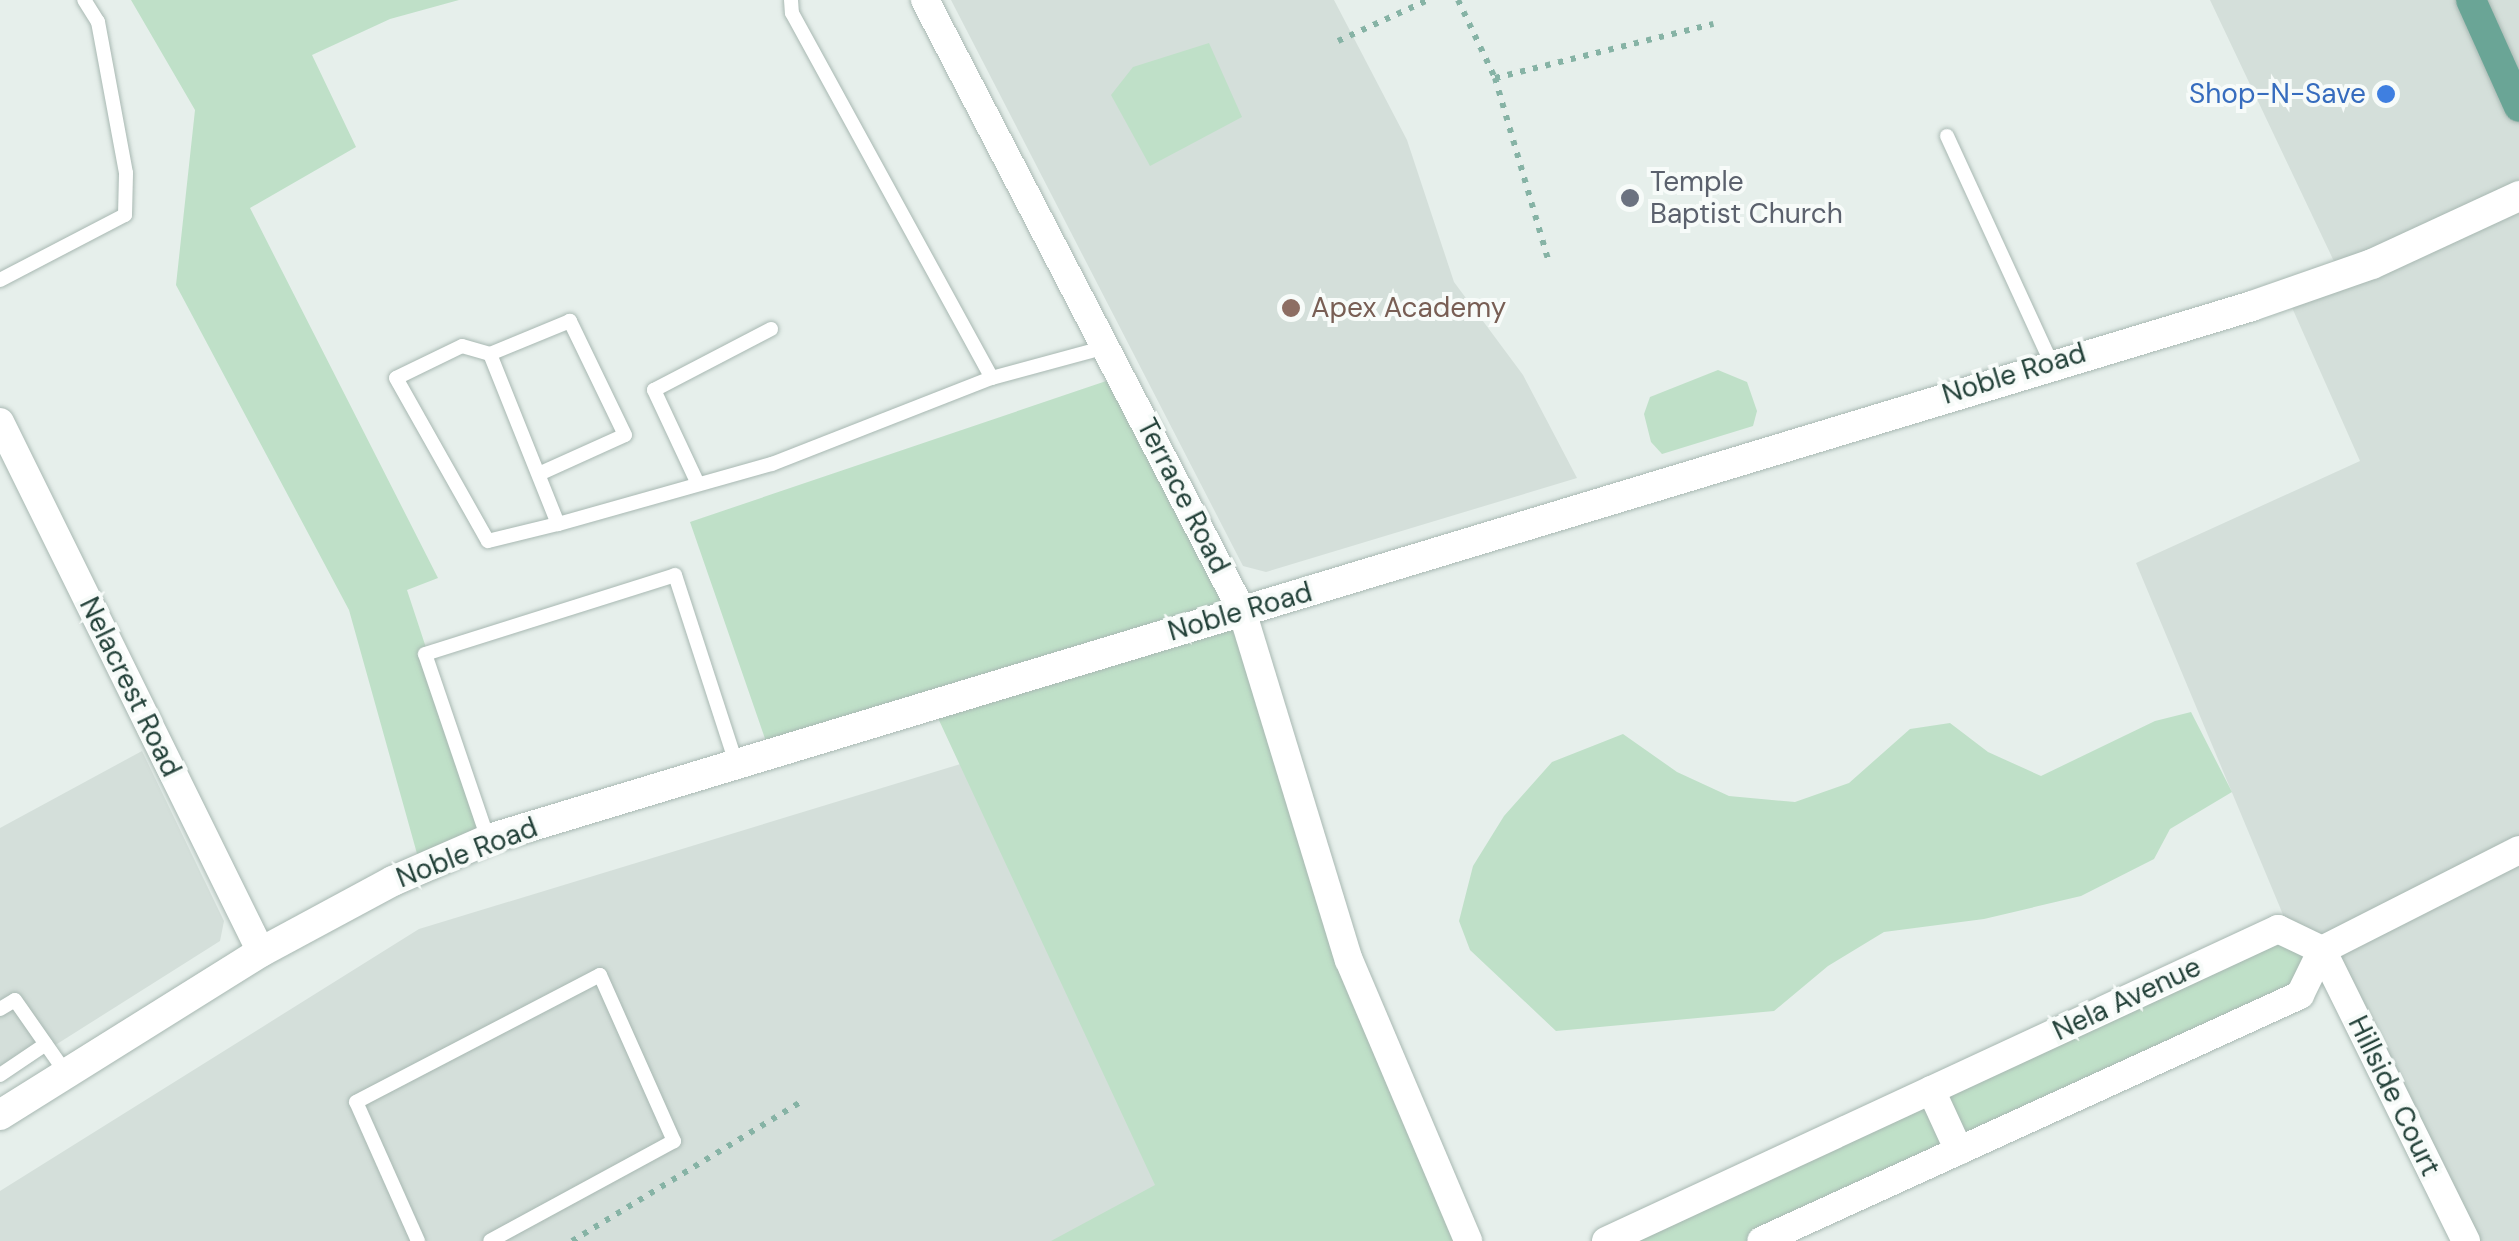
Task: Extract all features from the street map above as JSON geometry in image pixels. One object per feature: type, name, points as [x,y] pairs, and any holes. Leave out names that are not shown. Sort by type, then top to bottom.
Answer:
[{"type":"main road","points":[[2471,0],[2519,107]]},
{"type":"main road","name":"Noble Road","points":[[0,1115],[260,952],[392,881],[488,840],[2372,264],[2519,196]]},
{"type":"street","name":"Terrace Road","points":[[925,0],[1242,611],[1349,960],[1468,1241]]},
{"type":"street","name":"Nelacrest Road","points":[[0,422],[260,952]]},
{"type":"street","points":[[1761,1241],[2300,996],[2322,950],[2519,850]]},
{"type":"street","name":"Nela Avenue","points":[[1606,1241],[2278,929],[2322,950]]},
{"type":"street","name":"Hillside Court","points":[[2322,950],[2466,1241]]},
{"type":"street","points":[[1930,1090],[1959,1151]]},
{"type":"lane","points":[[0,280],[125,215],[126,173],[98,22],[84,0]]},
{"type":"lane","points":[[791,0],[792,13],[992,378]]},
{"type":"lane","points":[[1948,136],[2051,362]]},
{"type":"lane","points":[[541,473],[626,435],[570,320],[490,354],[462,346],[396,378],[488,541],[772,464],[992,378],[1106,347]]},
{"type":"lane","points":[[698,484],[654,390],[771,329]]},
{"type":"lane","points":[[490,354],[541,473],[558,524]]},
{"type":"lane","points":[[488,840],[425,654],[676,574],[736,763]]},
{"type":"lane","points":[[418,1241],[356,1102],[600,975],[674,1141],[490,1241]]},
{"type":"lane","points":[[0,1009],[15,1000],[66,1074]]},
{"type":"lane","points":[[0,1074],[46,1044]]},
{"type":"path","points":[[1338,41],[1428,0]]},
{"type":"path","points":[[1458,0],[1495,78],[1549,263]]},
{"type":"path","points":[[1495,78],[1714,24]]},
{"type":"path","points":[[572,1241],[802,1101]]},
{"type":"shaded area","name":"Apex Academy","points":[[951,0],[1334,0],[1407,140],[1454,282],[1523,375],[1577,478],[1266,572],[1243,566]]},
{"type":"shaded area","points":[[2210,0],[2519,0],[2519,1241],[2466,1241],[2322,950],[2292,936],[2136,563],[2360,461],[2286,294],[2340,274]]},
{"type":"shaded area","points":[[1210,688],[1435,1241],[0,1241],[0,1191],[419,929]]},
{"type":"shaded area","points":[[142,751],[224,921],[220,941],[0,1080],[0,828]]},
{"type":"green space","points":[[131,0],[459,0],[390,19],[312,55],[356,147],[250,208],[438,578],[407,590],[489,839],[421,868],[349,610],[176,285],[195,110]]},
{"type":"green space","points":[[1209,43],[1242,117],[1150,166],[1111,95],[1133,67]]},
{"type":"green space","points":[[1718,370],[1747,382],[1757,411],[1753,426],[1662,454],[1651,442],[1644,414],[1650,397]]},
{"type":"green space","points":[[1121,376],[1242,611],[1349,960],[1468,1241],[1051,1241],[1155,1185],[931,703],[770,753],[690,522]]},
{"type":"green space","points":[[2191,712],[2232,792],[2170,829],[2154,859],[2081,896],[1984,919],[1884,932],[1828,966],[1774,1011],[1556,1031],[1470,950],[1459,921],[1473,866],[1504,816],[1552,762],[1623,734],[1677,772],[1729,796],[1795,802],[1849,783],[1910,729],[1950,723],[1988,752],[2041,776],[2155,721]]},
{"type":"green space","points":[[2278,929],[2322,950],[2300,995],[1761,1241],[1606,1241]]},
{"type":"place","name":"Shop-N-Save","points":[[2386,94]]},
{"type":"place","name":"Temple Baptist Church","points":[[1630,198]]},
{"type":"place","name":"Apex Academy","points":[[1291,308]]}]
